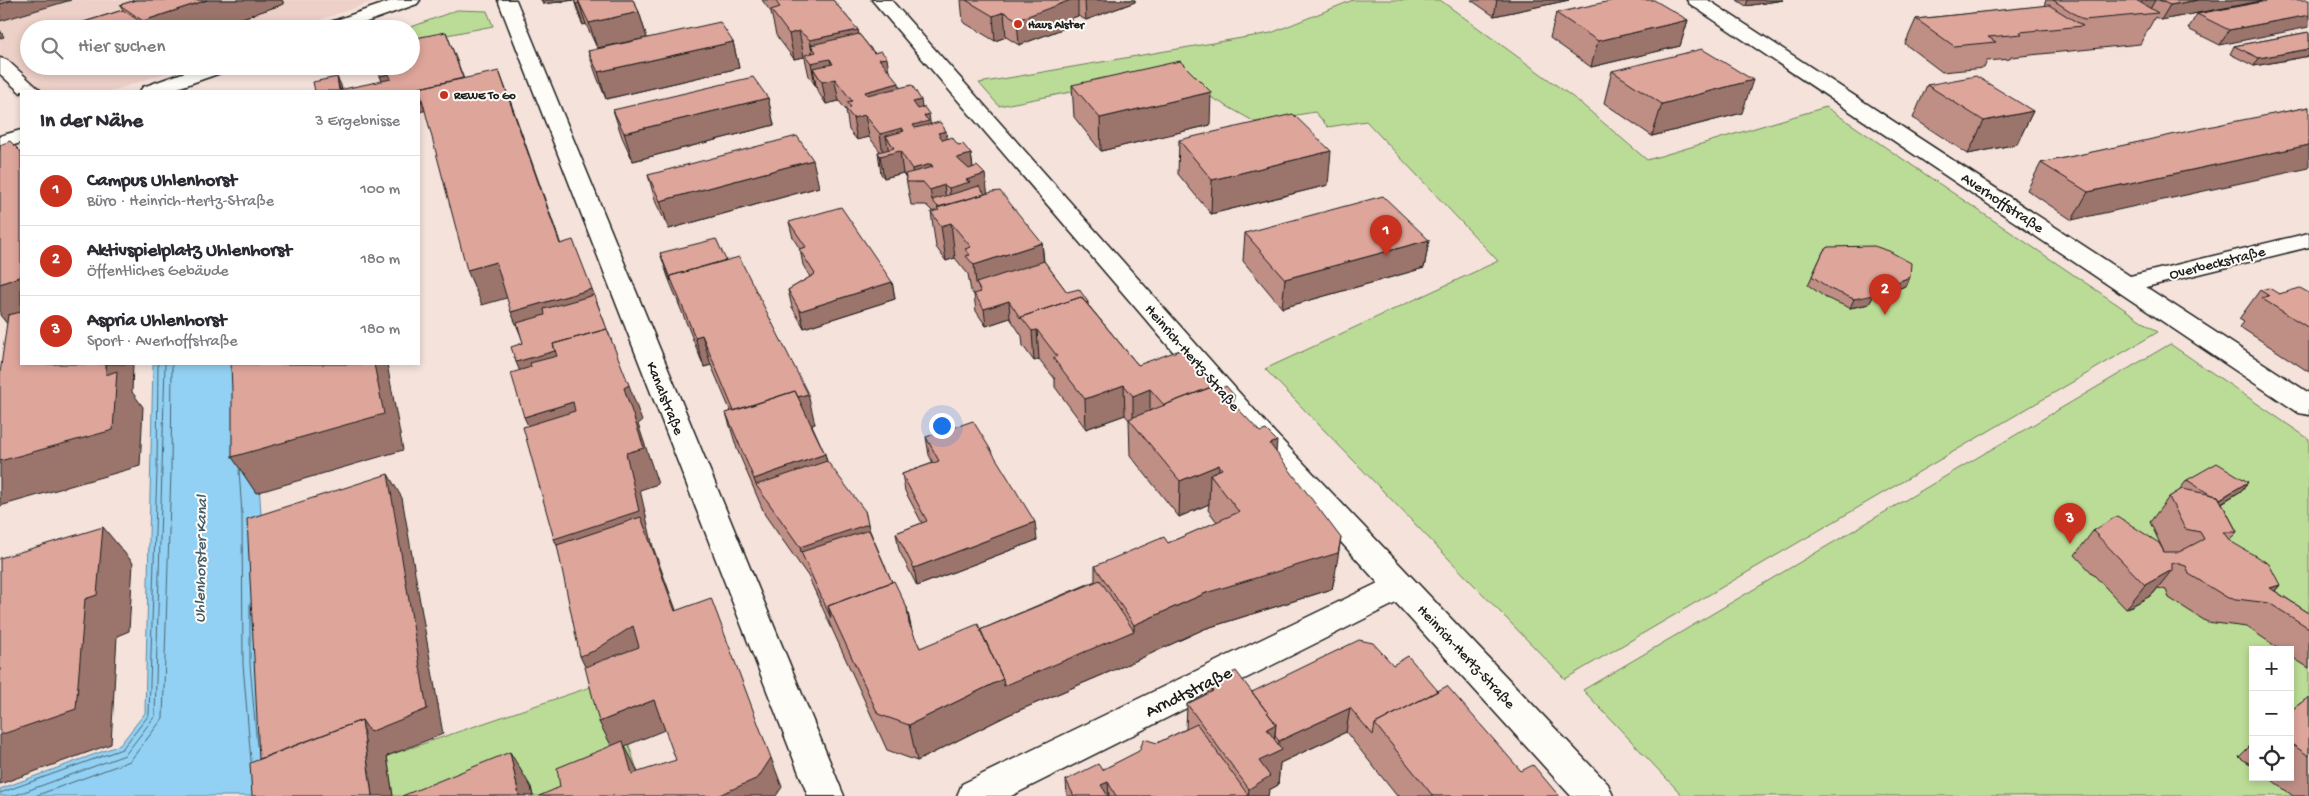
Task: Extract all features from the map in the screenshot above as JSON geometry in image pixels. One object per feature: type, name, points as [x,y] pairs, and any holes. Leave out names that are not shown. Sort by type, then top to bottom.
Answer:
[{"type":"street","points":[[354,20],[411,0]]},
{"type":"street","name":"Kanalstraße","points":[[507,0],[826,796]]},
{"type":"street","name":"Heinrich-Hertz-Straße","points":[[881,0],[1264,439],[1595,796]]},
{"type":"street","name":"Averhoffstraße","points":[[1696,0],[2309,406]]},
{"type":"street","points":[[0,64],[30,90]]},
{"type":"street","points":[[153,90],[196,75]]},
{"type":"street","points":[[0,143],[20,136]]},
{"type":"street","name":"Overbeckstraße","points":[[2126,284],[2309,240]]},
{"type":"street","name":"Arndtstraße","points":[[975,796],[1401,586]]},
{"type":"shaded area","points":[[0,0],[377,0],[320,20],[20,20],[20,75],[159,75],[116,90],[20,90],[20,98],[0,77]]},
{"type":"green space","points":[[1353,0],[1440,0],[1578,101],[1647,160],[1826,107],[2158,332],[1565,679],[1265,369],[1498,261],[1366,121],[1328,127],[1315,112],[1255,122],[1168,73],[999,106],[979,83],[1271,33]]},
{"type":"green space","points":[[457,10],[487,11],[493,26],[420,40],[420,24]]},
{"type":"green space","points":[[2170,344],[2309,439],[2309,796],[1683,796],[1583,690]]},
{"type":"green space","points":[[608,681],[637,770],[596,796],[533,796],[531,787],[510,796],[393,796],[387,756]]},
{"type":"water","name":"Uhlenhorster Kanal","points":[[153,365],[251,365],[261,514],[261,663],[272,796],[0,796],[0,789],[120,745],[145,713]]},
{"type":"building","points":[[0,0],[13,0],[0,4]]},
{"type":"building","points":[[136,0],[207,0],[146,20],[142,20],[120,5]]},
{"type":"building","points":[[578,0],[633,0],[639,12],[589,23]]},
{"type":"building","points":[[779,0],[833,0],[858,30],[810,40],[799,31],[789,34],[771,10],[780,7],[776,2]]},
{"type":"building","points":[[966,0],[1071,0],[1017,20],[1004,12],[993,16]]},
{"type":"building","points":[[1615,0],[1654,0],[1688,20],[1598,41],[1556,13]]},
{"type":"building","points":[[2053,0],[2136,0],[2158,13],[2084,20]]},
{"type":"building","points":[[2159,0],[2198,0],[2170,5]]},
{"type":"building","points":[[2272,0],[2309,0],[2309,15],[2229,30],[2197,14]]},
{"type":"building","points":[[2049,5],[2083,26],[2020,32],[2022,34],[1988,37],[1996,42],[1954,46],[1916,19]]},
{"type":"building","points":[[123,10],[138,20],[90,20]]},
{"type":"building","points":[[720,22],[733,42],[598,72],[588,51]]},
{"type":"building","points":[[446,32],[463,78],[419,88],[419,90],[339,90],[391,79],[389,75],[420,75],[420,37]]},
{"type":"building","points":[[2309,32],[2309,49],[2259,58],[2234,46]]},
{"type":"building","points":[[859,34],[874,53],[881,51],[887,58],[879,59],[899,83],[865,92],[867,95],[912,85],[921,100],[913,102],[918,109],[924,107],[929,114],[924,116],[929,121],[913,125],[915,128],[940,122],[946,131],[938,133],[943,140],[952,137],[958,145],[963,144],[971,154],[957,158],[969,169],[977,166],[985,174],[966,180],[970,182],[949,188],[944,185],[930,190],[923,182],[907,182],[905,174],[933,167],[931,164],[912,169],[900,151],[880,156],[878,152],[894,148],[886,136],[904,131],[902,128],[880,134],[865,115],[853,118],[845,108],[851,107],[847,102],[852,101],[835,79],[822,82],[813,68],[833,64],[830,59],[811,63],[805,55],[816,52],[811,45]]},
{"type":"building","points":[[1702,49],[1753,80],[1662,104],[1612,71]]},
{"type":"building","points":[[1180,61],[1211,92],[1100,118],[1072,85]]},
{"type":"building","points":[[499,71],[560,244],[573,240],[592,289],[511,312],[496,262],[467,270],[419,88]]},
{"type":"building","points":[[1976,76],[2033,111],[1984,121],[1927,85]]},
{"type":"building","points":[[337,77],[339,90],[315,90],[313,82]]},
{"type":"building","points":[[753,77],[768,98],[624,133],[613,110]]},
{"type":"building","points":[[2309,107],[2309,145],[2088,192],[2041,163],[2227,123]]},
{"type":"building","points":[[1293,114],[1331,151],[1212,180],[1179,140]]},
{"type":"building","points":[[797,136],[813,160],[660,201],[648,175]]},
{"type":"building","points":[[10,141],[20,151],[20,276],[0,284],[0,145]]},
{"type":"building","points":[[979,186],[985,194],[938,207],[932,200]]},
{"type":"building","points":[[1000,191],[1042,243],[974,265],[966,256],[970,255],[965,249],[971,247],[951,223],[941,226],[931,212],[939,210],[937,208]]},
{"type":"building","points":[[1383,196],[1429,240],[1285,279],[1245,233]]},
{"type":"building","points":[[841,207],[892,282],[800,311],[788,290],[815,274],[799,249],[806,247],[789,222]]},
{"type":"building","points":[[716,239],[726,260],[670,276],[671,281],[660,253]]},
{"type":"building","points":[[1874,246],[1889,251],[1911,263],[1910,277],[1897,282],[1886,282],[1878,286],[1873,295],[1854,299],[1830,289],[1812,276],[1824,250],[1828,247]]},
{"type":"building","points":[[739,257],[808,394],[798,397],[795,391],[734,411],[702,335],[695,337],[670,276]]},
{"type":"building","points":[[1044,261],[1067,292],[1079,289],[1088,302],[1086,303],[1081,297],[1021,317],[1021,319],[1009,301],[984,309],[974,294],[981,292],[976,283]]},
{"type":"building","points":[[2269,288],[2279,294],[2300,288],[2309,293],[2309,328],[2261,298],[2269,296],[2260,290]]},
{"type":"building","points":[[594,295],[607,329],[553,344],[555,351],[516,362],[511,347],[523,343],[517,323],[545,315],[544,309]]},
{"type":"building","points":[[1081,297],[1138,365],[1180,350],[1212,387],[1164,405],[1150,389],[1133,396],[1124,385],[1085,399],[1053,358],[1057,356],[1037,330],[1032,331],[1021,317]]},
{"type":"building","points":[[20,312],[20,365],[106,365],[106,375],[117,371],[113,430],[0,461],[0,373],[8,315]]},
{"type":"building","points":[[607,329],[629,385],[624,388],[644,448],[626,453],[639,511],[554,539],[523,427],[575,411],[573,402],[524,417],[511,373],[531,367],[530,363],[557,356],[553,344]]},
{"type":"building","points":[[231,365],[374,365],[384,414],[232,457]]},
{"type":"building","points":[[1216,385],[1220,389],[1226,386],[1234,395],[1227,397],[1260,432],[1266,430],[1277,441],[1270,444],[1341,538],[1338,553],[1206,593],[1134,625],[1095,566],[1164,537],[1168,543],[1239,512],[1210,474],[1222,469],[1219,465],[1180,481],[1129,419]]},
{"type":"building","points":[[795,391],[825,454],[754,479],[726,413]]},
{"type":"building","points":[[973,421],[1035,522],[914,568],[896,533],[927,521],[902,474],[939,461],[926,437]]},
{"type":"building","points":[[827,461],[865,511],[868,524],[800,547],[756,485]]},
{"type":"building","points":[[2217,463],[2248,482],[2220,499],[2218,496],[2211,495],[2187,480]]},
{"type":"building","points":[[388,474],[427,709],[370,732],[362,720],[259,759],[247,519]]},
{"type":"building","points":[[2182,489],[2218,496],[2237,532],[2223,532],[2230,541],[2269,564],[2280,585],[2270,588],[2309,613],[2309,628],[2269,603],[2228,598],[2189,574],[2186,566],[2172,562],[2172,570],[2145,585],[2093,531],[2117,516],[2159,543],[2164,552],[2179,552],[2204,539],[2200,532],[2185,529],[2169,497]]},
{"type":"building","points":[[641,517],[675,611],[711,598],[771,758],[758,778],[717,796],[539,796],[560,787],[557,768],[623,741],[632,774],[676,760],[654,700],[599,722],[585,667],[639,647],[633,626],[594,651],[580,656],[557,545]]},
{"type":"building","points":[[103,527],[97,595],[85,599],[76,709],[0,735],[0,558]]},
{"type":"building","points":[[869,530],[892,582],[828,606],[831,618],[801,552]]},
{"type":"building","points":[[1100,580],[1134,631],[1004,686],[1003,679],[980,630]]},
{"type":"building","points":[[894,581],[907,608],[909,624],[920,648],[978,624],[1003,679],[909,725],[878,714],[828,606]]},
{"type":"building","points":[[1359,640],[1373,643],[1393,665],[1408,656],[1438,691],[1375,724],[1373,735],[1350,708],[1279,741],[1275,736],[1276,724],[1252,692]]},
{"type":"building","points":[[1236,671],[1276,724],[1267,729],[1282,750],[1259,761],[1270,776],[1249,789],[1187,704],[1213,691],[1208,684]]},
{"type":"building","points":[[1447,686],[1521,771],[1533,765],[1559,796],[1433,796],[1375,724]]},
{"type":"building","points":[[2309,697],[2309,756],[2294,746],[2294,708]]},
{"type":"building","points":[[362,720],[372,796],[252,796],[250,763]]},
{"type":"building","points":[[1197,724],[1248,795],[1116,796],[1108,782],[1101,785],[1108,796],[1074,796],[1066,780],[1098,764],[1102,770],[1139,751],[1144,739],[1157,743]]},
{"type":"building","points":[[510,752],[519,796],[402,796]]},
{"type":"place","name":"Haus Alster","points":[[1018,24]]},
{"type":"place","name":"REWE To Go","points":[[444,95]]},
{"type":"place","name":"Campus Uhlenhorst","points":[[1386,256]]},
{"type":"place","name":"Aktivspielplatz Uhlenhorst","points":[[1885,315]]},
{"type":"place","name":"Aspria Uhlenhorst","points":[[2070,544]]}]
